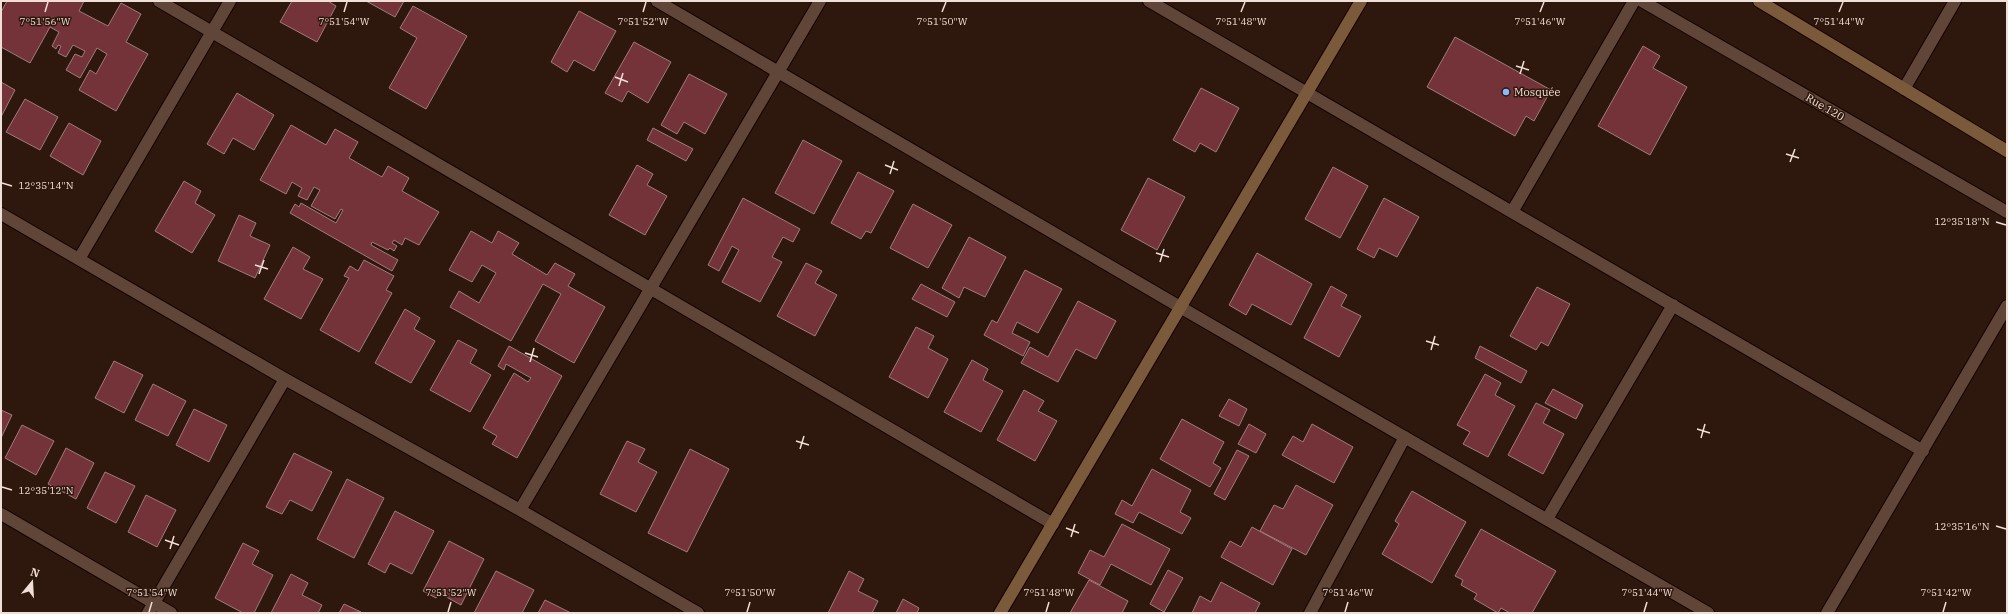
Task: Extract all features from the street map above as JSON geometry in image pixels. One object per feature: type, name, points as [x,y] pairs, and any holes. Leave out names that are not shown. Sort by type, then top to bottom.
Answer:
[{"type":"street","points":[[159,1],[1053,524]]},
{"type":"street","points":[[79,259],[230,1]]},
{"type":"street","points":[[657,1],[1180,308],[1708,613]]},
{"type":"street","points":[[520,510],[820,1]]},
{"type":"street","points":[[1149,1],[1923,451]]},
{"type":"street","points":[[1000,613],[1361,1]]},
{"type":"street","points":[[1512,212],[1634,1]]},
{"type":"street","name":"Rue 120","points":[[1642,1],[2007,212]]},
{"type":"street","points":[[1759,1],[2007,152]]},
{"type":"street","points":[[1904,89],[1955,1]]},
{"type":"street","points":[[1,214],[285,379],[520,510],[697,613]]},
{"type":"street","points":[[1547,519],[1673,306]]},
{"type":"street","points":[[1827,613],[2007,306]]},
{"type":"street","points":[[151,608],[285,379]]},
{"type":"street","points":[[1310,613],[1405,437]]},
{"type":"street","points":[[1,514],[151,608],[171,613]]},
{"type":"building","points":[[7,1],[84,1],[79,11],[108,26],[121,3],[141,14],[126,42],[148,54],[116,111],[79,90],[90,70],[96,74],[107,54],[97,48],[80,78],[66,70],[75,54],[82,57],[85,51],[73,45],[66,57],[58,53],[61,46],[58,45],[56,49],[52,46],[59,32],[50,27],[30,63],[1,47],[1,12]]},
{"type":"building","points":[[292,1],[328,1],[336,6],[317,42],[280,22]]},
{"type":"building","points":[[366,1],[404,1],[395,17]]},
{"type":"building","points":[[413,6],[467,36],[426,109],[389,88],[417,38],[400,28]]},
{"type":"building","points":[[579,11],[616,31],[594,71],[574,60],[567,72],[551,62]]},
{"type":"building","points":[[1455,37],[1551,90],[1534,121],[1526,116],[1515,136],[1427,87]]},
{"type":"building","points":[[634,42],[671,62],[648,103],[628,91],[622,102],[605,93]]},
{"type":"building","points":[[1643,46],[1660,56],[1653,68],[1687,87],[1650,155],[1598,126]]},
{"type":"building","points":[[689,74],[727,94],[705,134],[684,122],[677,134],[661,125]]},
{"type":"building","points":[[1,82],[15,90],[1,117]]},
{"type":"building","points":[[1201,88],[1239,108],[1216,152],[1200,143],[1195,152],[1173,140]]},
{"type":"building","points":[[237,93],[274,115],[254,150],[233,138],[224,154],[207,144]]},
{"type":"building","points":[[25,99],[58,117],[40,150],[6,132]]},
{"type":"building","points":[[69,123],[101,141],[83,175],[50,156]]},
{"type":"building","points":[[291,125],[326,145],[335,129],[358,142],[349,158],[382,177],[388,166],[409,178],[402,191],[439,212],[419,245],[405,238],[402,245],[394,240],[392,243],[397,246],[394,251],[390,248],[388,250],[372,242],[371,245],[398,260],[392,271],[290,213],[295,204],[299,207],[301,203],[336,223],[343,210],[341,209],[335,219],[311,206],[320,190],[314,187],[307,200],[298,196],[302,188],[292,182],[286,194],[260,180]]},
{"type":"building","points":[[653,128],[693,149],[686,161],[647,140]]},
{"type":"building","points":[[803,140],[842,161],[814,214],[775,193]]},
{"type":"building","points":[[637,165],[653,174],[647,185],[667,196],[645,235],[609,215]]},
{"type":"building","points":[[1333,167],[1368,186],[1340,238],[1305,219]]},
{"type":"building","points":[[858,172],[894,191],[871,233],[866,231],[861,239],[831,223]]},
{"type":"building","points":[[1148,178],[1185,197],[1157,250],[1121,230]]},
{"type":"building","points":[[184,181],[201,191],[195,203],[215,215],[192,253],[155,231]]},
{"type":"building","points":[[743,198],[800,229],[793,242],[783,237],[772,257],[782,262],[760,302],[722,282],[739,250],[732,246],[719,271],[708,265]]},
{"type":"building","points":[[1384,198],[1419,217],[1397,257],[1379,248],[1374,258],[1357,249]]},
{"type":"building","points":[[913,204],[952,225],[928,268],[890,248]]},
{"type":"building","points":[[239,215],[256,223],[250,236],[270,245],[255,278],[218,261]]},
{"type":"building","points":[[471,231],[492,243],[498,231],[519,243],[512,254],[547,275],[555,263],[575,274],[568,286],[605,307],[574,363],[535,341],[561,294],[543,284],[511,341],[450,307],[459,291],[479,303],[496,273],[482,265],[472,282],[449,270]]},
{"type":"building","points":[[969,237],[1006,257],[985,297],[964,287],[959,298],[942,288]]},
{"type":"building","points":[[293,247],[310,257],[303,269],[323,279],[301,319],[264,299]]},
{"type":"building","points":[[1257,253],[1312,284],[1291,325],[1252,304],[1246,315],[1229,305]]},
{"type":"building","points":[[364,260],[394,276],[386,290],[392,293],[359,352],[320,330],[349,278],[344,276],[350,266],[358,271]]},
{"type":"building","points":[[806,263],[822,271],[815,283],[837,295],[815,336],[777,316]]},
{"type":"building","points":[[1025,270],[1062,289],[1038,333],[1017,322],[1012,333],[1030,342],[1023,356],[984,335],[992,320],[997,323]]},
{"type":"building","points":[[921,284],[955,302],[947,317],[912,299]]},
{"type":"building","points":[[1331,286],[1347,295],[1341,306],[1361,316],[1339,357],[1304,338]]},
{"type":"building","points":[[1537,287],[1570,304],[1548,346],[1541,342],[1536,350],[1510,336]]},
{"type":"building","points":[[1078,301],[1116,321],[1096,359],[1076,349],[1058,382],[1021,363],[1030,347],[1048,357]]},
{"type":"building","points":[[405,309],[420,318],[414,329],[435,341],[411,383],[375,363]]},
{"type":"building","points":[[916,327],[934,336],[928,348],[948,359],[928,398],[889,377]]},
{"type":"building","points":[[458,340],[477,350],[470,363],[491,375],[470,412],[430,390]]},
{"type":"building","points":[[509,346],[562,376],[517,458],[492,444],[497,436],[483,428],[514,373],[528,382],[531,378],[506,364],[504,370],[498,366]]},
{"type":"building","points":[[1480,346],[1527,371],[1521,383],[1475,358]]},
{"type":"building","points":[[972,360],[988,369],[983,380],[1003,391],[981,432],[944,412]]},
{"type":"building","points":[[114,361],[143,375],[124,413],[95,398]]},
{"type":"building","points":[[1485,374],[1501,383],[1495,395],[1515,406],[1488,457],[1463,444],[1470,432],[1457,425]]},
{"type":"building","points":[[153,384],[186,401],[168,436],[135,420]]},
{"type":"building","points":[[1553,389],[1583,405],[1576,419],[1545,403]]},
{"type":"building","points":[[1024,390],[1044,401],[1038,411],[1057,421],[1035,461],[997,440]]},
{"type":"building","points":[[1229,399],[1247,409],[1239,426],[1219,416]]},
{"type":"building","points":[[1536,403],[1550,410],[1543,423],[1564,434],[1543,474],[1508,455]]},
{"type":"building","points":[[194,409],[227,425],[209,462],[176,445]]},
{"type":"building","points":[[1,410],[12,415],[1,438]]},
{"type":"building","points":[[1182,419],[1224,442],[1213,463],[1221,468],[1210,487],[1160,459]]},
{"type":"building","points":[[1249,424],[1266,434],[1256,453],[1238,444]]},
{"type":"building","points":[[1312,424],[1353,447],[1334,483],[1282,455],[1293,436],[1303,442]]},
{"type":"building","points":[[22,425],[54,441],[36,475],[5,458]]},
{"type":"building","points":[[627,441],[645,449],[638,462],[657,472],[636,512],[600,494]]},
{"type":"building","points":[[66,448],[94,463],[76,499],[48,484]]},
{"type":"building","points":[[690,449],[729,469],[687,552],[648,533]]},
{"type":"building","points":[[1237,450],[1249,456],[1225,500],[1214,494]]},
{"type":"building","points":[[294,453],[332,472],[312,511],[290,500],[282,514],[266,507]]},
{"type":"building","points":[[1152,469],[1191,490],[1180,512],[1191,518],[1182,534],[1139,512],[1133,523],[1115,514],[1122,500],[1132,506]]},
{"type":"building","points":[[105,472],[135,486],[116,523],[87,508]]},
{"type":"building","points":[[347,479],[384,498],[354,558],[317,539]]},
{"type":"building","points":[[1296,485],[1333,505],[1306,555],[1260,531],[1274,505],[1283,509]]},
{"type":"building","points":[[1412,491],[1466,522],[1432,583],[1382,554],[1399,524],[1395,521]]},
{"type":"building","points":[[146,495],[176,510],[157,547],[128,532]]},
{"type":"building","points":[[395,511],[434,531],[412,574],[390,563],[385,573],[368,564]]},
{"type":"building","points":[[1122,524],[1170,549],[1151,585],[1111,564],[1100,585],[1078,573],[1090,550],[1104,557]]},
{"type":"building","points":[[1252,527],[1292,549],[1273,585],[1221,557],[1230,541],[1241,547]]},
{"type":"building","points":[[1481,529],[1556,571],[1532,613],[1510,613],[1501,608],[1498,613],[1474,599],[1477,594],[1461,585],[1463,580],[1455,576]]},
{"type":"building","points":[[449,541],[484,559],[461,605],[439,593],[436,598],[423,591]]},
{"type":"building","points":[[243,543],[259,551],[252,564],[273,575],[254,613],[243,613],[215,598]]},
{"type":"building","points":[[1168,570],[1183,578],[1164,612],[1150,604]]},
{"type":"building","points":[[496,571],[534,590],[522,613],[474,613]]},
{"type":"building","points":[[849,571],[864,579],[858,591],[878,601],[872,613],[828,613]]},
{"type":"building","points":[[291,574],[308,583],[302,595],[322,605],[318,613],[271,613]]},
{"type":"building","points":[[1089,580],[1128,601],[1122,613],[1070,613]]},
{"type":"building","points":[[1221,582],[1260,603],[1255,613],[1192,613],[1200,596],[1211,602]]},
{"type":"building","points":[[903,599],[919,608],[917,613],[896,613]]},
{"type":"building","points":[[545,600],[571,613],[538,613]]},
{"type":"building","points":[[344,604],[361,612],[339,613]]},
{"type":"place","name":"Mosquée","points":[[1506,92]]}]
